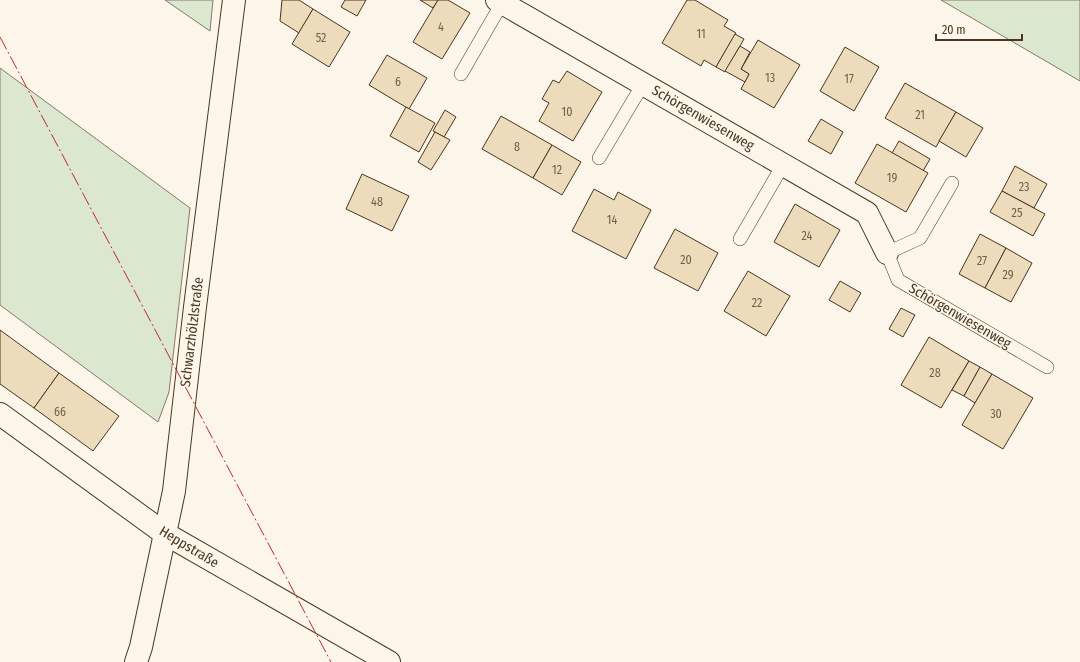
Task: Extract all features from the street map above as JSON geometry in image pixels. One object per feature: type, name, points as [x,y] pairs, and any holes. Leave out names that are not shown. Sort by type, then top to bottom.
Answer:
[{"type":"street","name":"Schwarzhölzlstraße","points":[[138,654],[174,491],[195,307],[234,0]]},
{"type":"street","name":"Schörgenwiesenweg","points":[[500,1],[867,213],[887,253]]},
{"type":"street","name":"Heppstraße","points":[[0,414],[164,533],[389,662]]},
{"type":"street","points":[[121,662],[138,654]]},
{"type":"lane","name":"Schörgenwiesenweg","points":[[461,74],[500,1]]},
{"type":"lane","name":"Schörgenwiesenweg","points":[[599,158],[643,84]]},
{"type":"lane","points":[[740,239],[783,165]]},
{"type":"lane","points":[[887,253],[920,238],[952,183]]},
{"type":"lane","name":"Schörgenwiesenweg","points":[[887,253],[898,280],[1047,367]]},
{"type":"green space","points":[[165,0],[213,0],[210,31]]},
{"type":"green space","points":[[941,0],[1080,0],[1080,81]]},
{"type":"green space","points":[[0,68],[190,208],[169,392],[158,422],[0,305]]},
{"type":"building","points":[[282,0],[299,0],[313,9],[299,33],[280,21]]},
{"type":"building","points":[[345,0],[366,0],[357,16],[341,7]]},
{"type":"building","points":[[420,0],[438,0],[433,8]]},
{"type":"building","points":[[438,0],[448,0],[470,13],[442,59],[413,42]]},
{"type":"building","points":[[687,0],[695,0],[728,20],[724,26],[736,33],[716,67],[704,60],[701,66],[662,43]]},
{"type":"building","points":[[313,9],[350,32],[329,67],[292,44]]},
{"type":"building","points":[[735,34],[744,39],[725,72],[716,67]]},
{"type":"building","points":[[758,40],[800,65],[774,108],[741,89],[749,74],[741,69]]},
{"type":"building","points":[[740,46],[750,52],[741,69],[749,74],[745,82],[725,71]]},
{"type":"building","points":[[845,47],[879,67],[854,111],[820,91]]},
{"type":"building","points":[[387,55],[427,78],[409,109],[369,85]]},
{"type":"building","points":[[567,71],[602,92],[573,141],[539,121],[549,103],[542,99],[553,80],[559,83]]},
{"type":"building","points":[[905,83],[956,112],[936,147],[885,118]]},
{"type":"building","points":[[406,107],[435,123],[419,152],[390,136]]},
{"type":"building","points":[[445,110],[456,117],[444,137],[433,131]]},
{"type":"building","points":[[956,112],[983,128],[966,157],[939,141]]},
{"type":"building","points":[[501,116],[552,145],[533,178],[482,149]]},
{"type":"building","points":[[821,119],[843,132],[831,154],[808,141]]},
{"type":"building","points":[[435,132],[450,140],[431,170],[418,162]]},
{"type":"building","points":[[899,141],[930,159],[923,171],[892,153]]},
{"type":"building","points":[[877,144],[928,173],[906,212],[855,183]]},
{"type":"building","points":[[552,145],[581,162],[562,195],[533,178]]},
{"type":"building","points":[[1015,166],[1047,184],[1034,208],[1002,191]]},
{"type":"building","points":[[362,174],[409,196],[392,231],[346,209]]},
{"type":"building","points":[[594,189],[614,200],[618,192],[651,210],[626,259],[572,231]]},
{"type":"building","points":[[1002,191],[1045,214],[1033,236],[990,212]]},
{"type":"building","points":[[795,204],[840,230],[819,267],[774,242]]},
{"type":"building","points":[[675,229],[718,253],[698,291],[654,268]]},
{"type":"building","points":[[980,234],[1006,248],[985,288],[959,274]]},
{"type":"building","points":[[1006,248],[1032,263],[1011,302],[985,288]]},
{"type":"building","points":[[748,271],[790,296],[766,336],[724,311]]},
{"type":"building","points":[[840,281],[861,293],[850,312],[829,300]]},
{"type":"building","points":[[901,308],[915,315],[903,337],[889,329]]},
{"type":"building","points":[[0,330],[59,373],[34,408],[0,384]]},
{"type":"building","points":[[929,337],[969,361],[941,408],[901,385]]},
{"type":"building","points":[[969,361],[980,367],[964,396],[952,390]]},
{"type":"building","points":[[980,367],[992,374],[975,403],[964,396]]},
{"type":"building","points":[[59,373],[119,416],[93,451],[34,408]]},
{"type":"building","points":[[992,374],[1033,398],[1003,449],[962,425]]},
{"type":"power","points":[[0,37],[331,662]]}]
